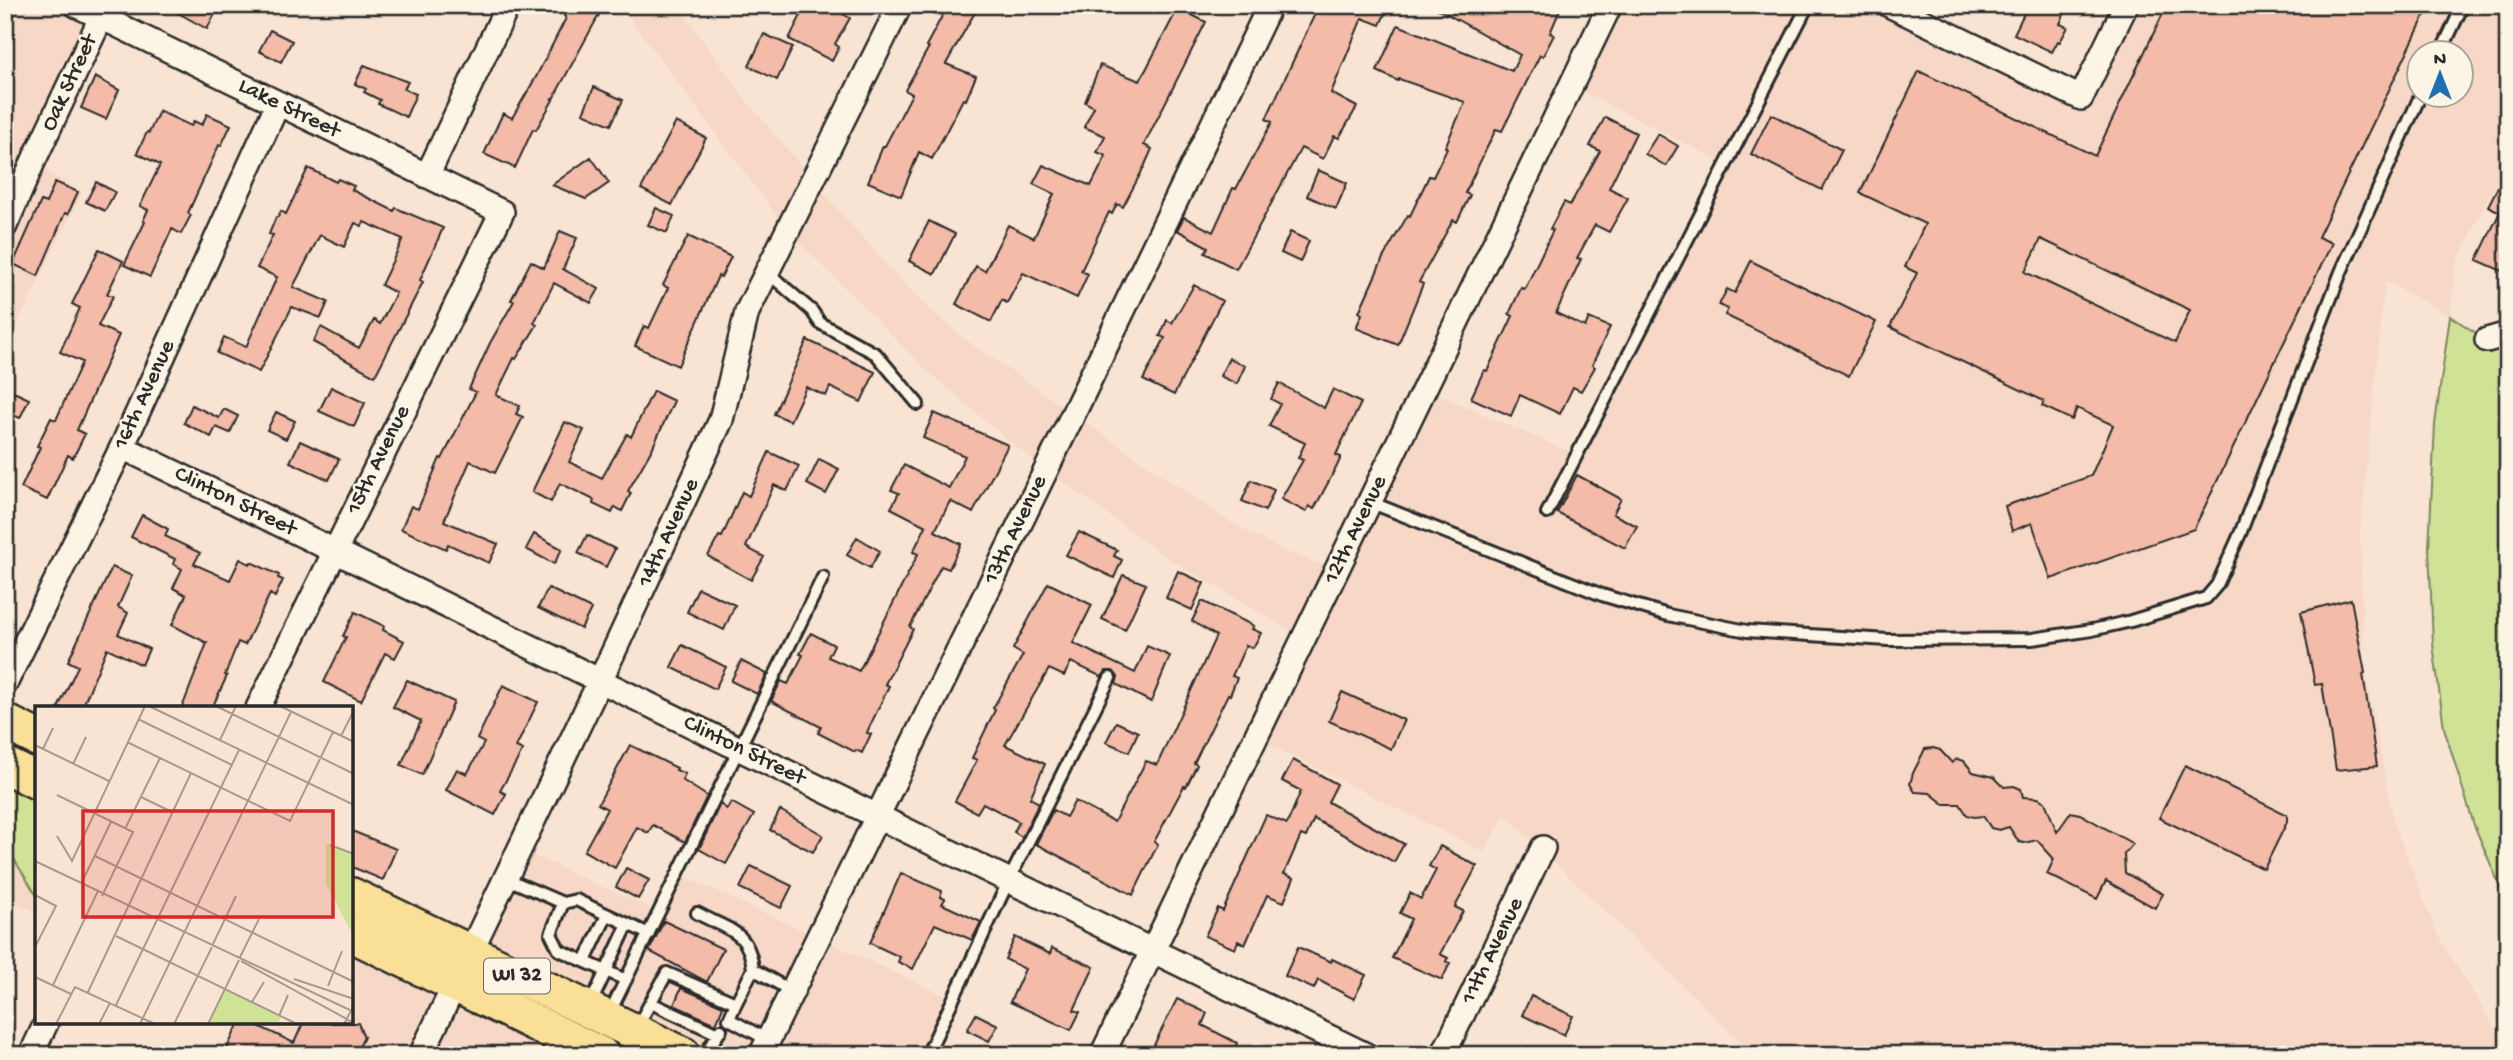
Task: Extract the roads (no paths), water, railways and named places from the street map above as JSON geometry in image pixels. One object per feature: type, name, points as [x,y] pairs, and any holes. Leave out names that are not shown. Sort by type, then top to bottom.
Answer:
[{"type":"main road","points":[[5,722],[35,737]]},
{"type":"main road","points":[[5,765],[35,780]]},
{"type":"main road","name":"WI 32","points":[[354,896],[601,1055]]},
{"type":"main road","name":"WI 32","points":[[354,935],[462,968],[610,1020],[683,1055]]},
{"type":"street","name":"Lake Street","points":[[76,5],[104,11],[278,103],[502,212]]},
{"type":"street","points":[[427,176],[508,5]]},
{"type":"street","name":"13th Avenue","points":[[765,1047],[1269,5]]},
{"type":"street","name":"12th Avenue","points":[[1102,1055],[1610,5]]},
{"type":"street","points":[[1889,5],[2081,98],[2126,5]]},
{"type":"street","name":"14th Avenue","points":[[421,1055],[721,420],[747,312],[899,6]]},
{"type":"street","name":"Oak Street","points":[[5,226],[104,11]]},
{"type":"street","name":"16th Avenue","points":[[5,684],[122,447],[278,103]]},
{"type":"street","name":"15th Avenue","points":[[259,706],[502,212]]},
{"type":"street","name":"Clinton Street","points":[[122,447],[1367,1055]]},
{"type":"street","name":"11th Avenue","points":[[1443,1055],[1543,848]]},
{"type":"street","points":[[31,1055],[45,1025]]},
{"type":"lane","points":[[1547,513],[1808,5]]},
{"type":"lane","points":[[2448,38],[2463,5]]},
{"type":"lane","points":[[1370,502],[1602,595],[1659,613],[1746,631],[1888,640],[2032,639],[2092,630],[2206,598],[2217,585],[2235,546],[2279,439],[2341,272],[2415,108]]},
{"type":"lane","points":[[766,272],[812,311],[820,323],[876,354],[918,404]]},
{"type":"lane","points":[[610,1020],[626,979],[823,577]]},
{"type":"lane","points":[[927,1055],[1009,880],[1110,678]]},
{"type":"lane","points":[[505,878],[563,903],[576,900],[649,934]]},
{"type":"lane","points":[[563,903],[551,934],[559,950],[626,979]]},
{"type":"lane","points":[[697,913],[744,938],[751,954],[752,969],[729,1019],[704,1055]]},
{"type":"lane","points":[[585,961],[607,915]]},
{"type":"lane","points":[[610,1020],[606,971],[628,924]]},
{"type":"lane","points":[[752,969],[791,991]]},
{"type":"lane","points":[[610,1020],[651,1003],[667,973],[736,1003]]},
{"type":"lane","points":[[651,1003],[718,1034]]},
{"type":"lane","points":[[729,1019],[765,1047]]}]
